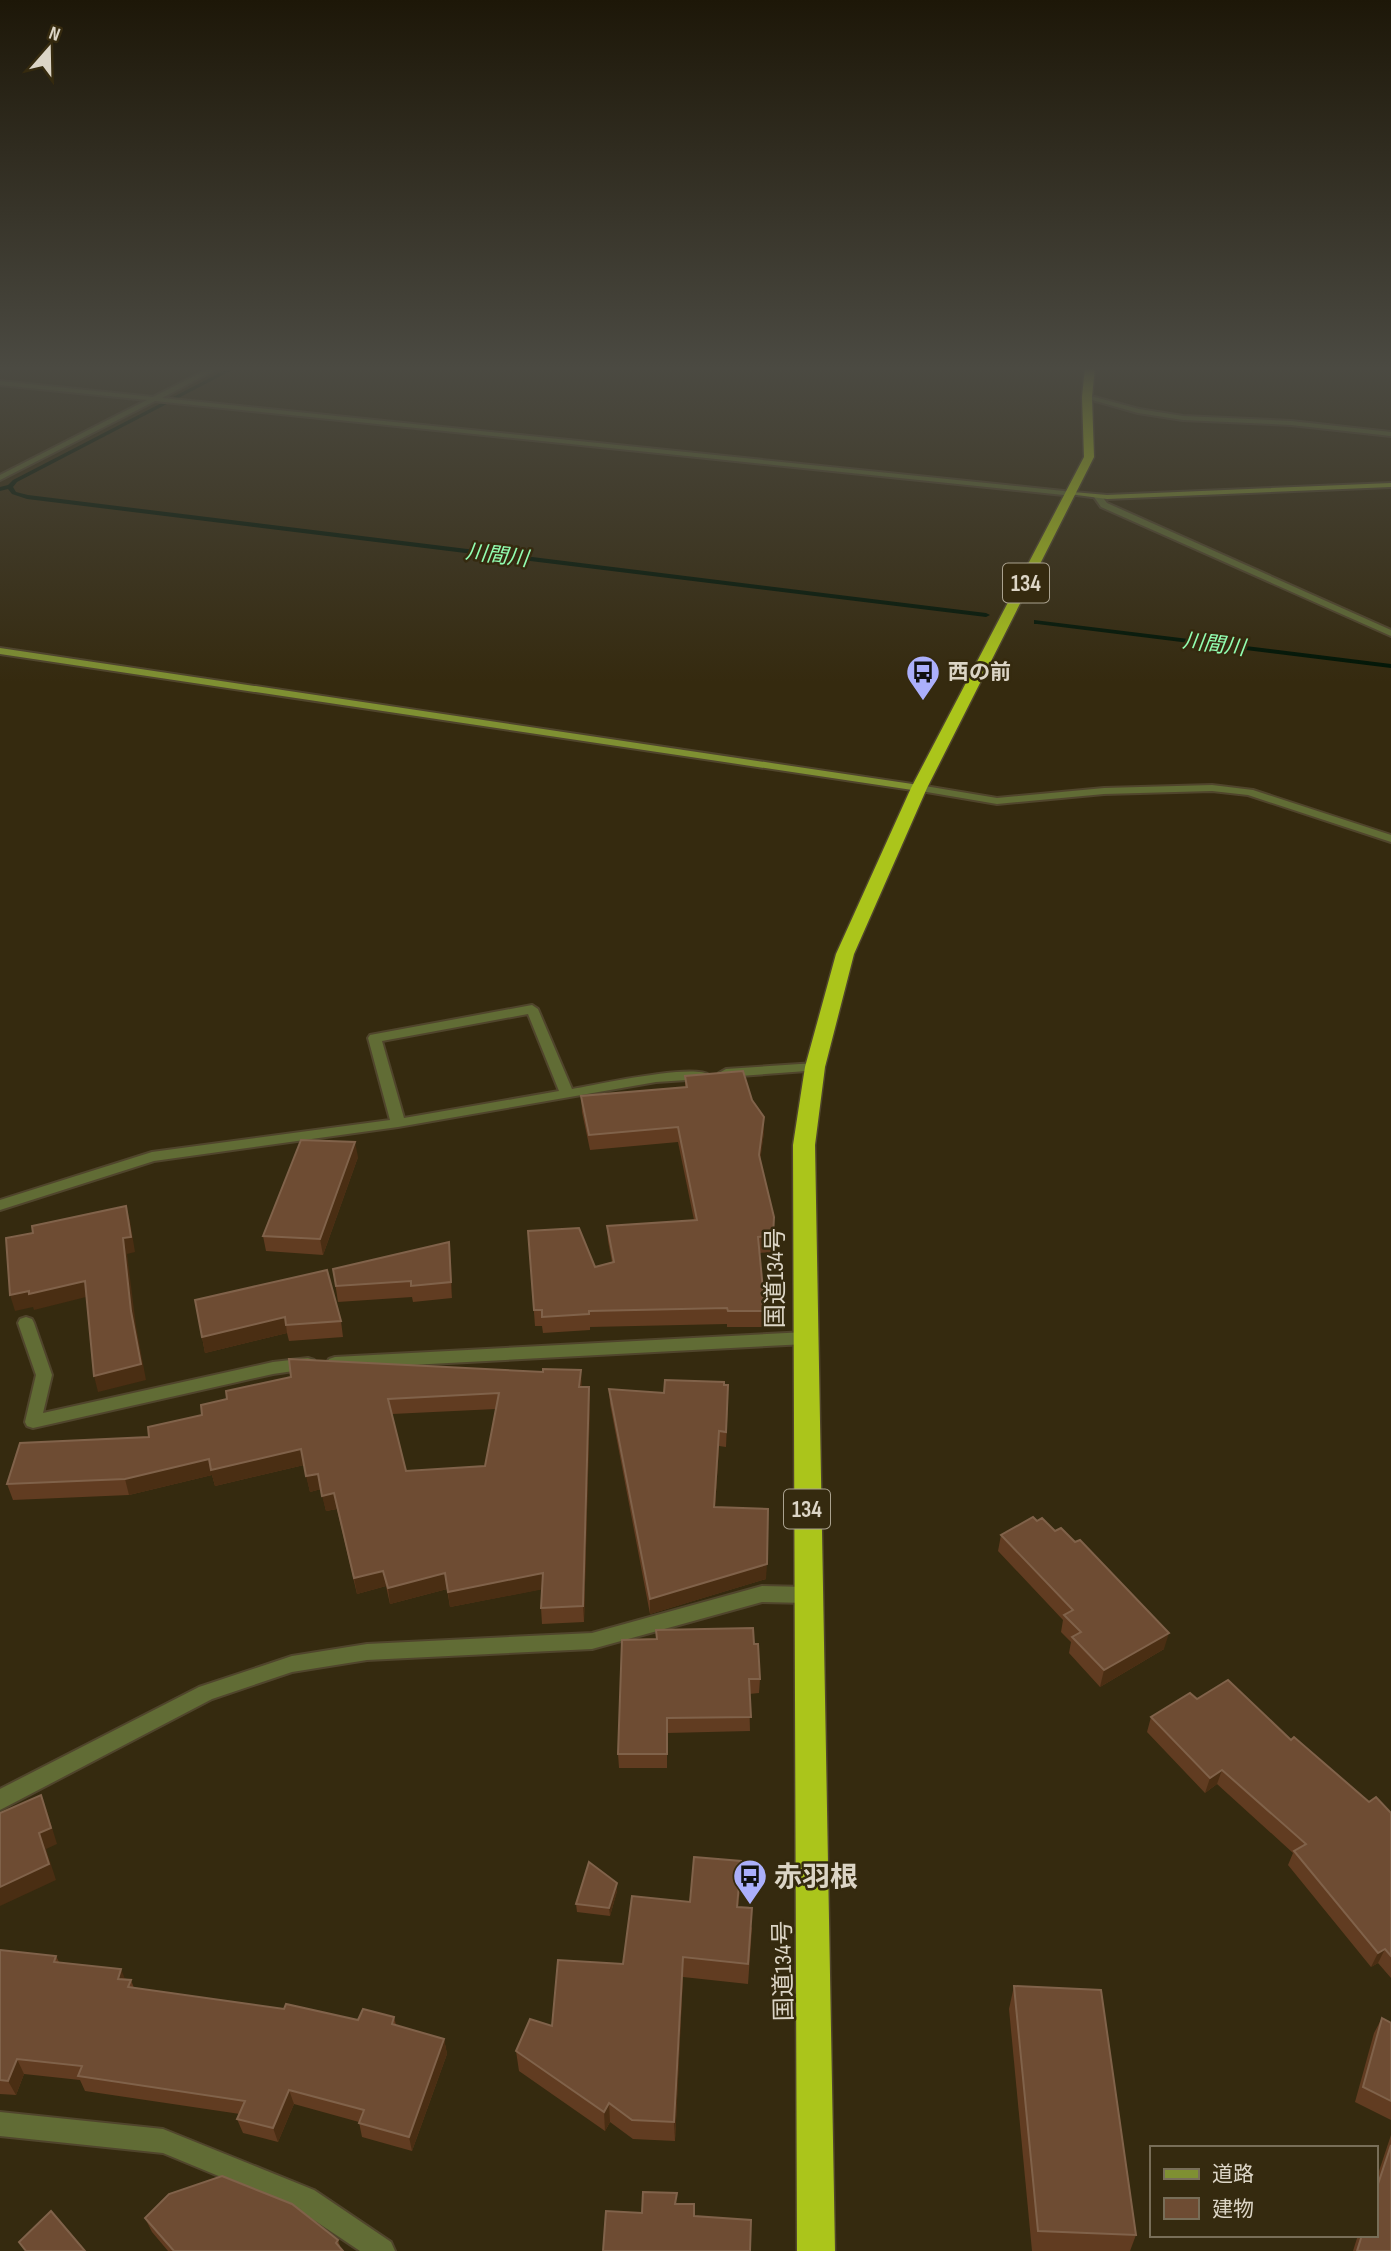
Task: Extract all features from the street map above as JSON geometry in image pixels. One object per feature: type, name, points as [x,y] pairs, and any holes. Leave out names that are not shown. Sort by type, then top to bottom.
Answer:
[{"type":"highway","name":"国道134号","points":[[816,2251],[804,1145],[815,1068],[845,954],[874,884],[919,788],[1082,472]]},
{"type":"street","points":[[863,472],[1098,497],[1391,485]]},
{"type":"street","points":[[1098,497],[1104,505],[1391,633]]},
{"type":"street","points":[[0,650],[997,801],[1104,790],[1212,788],[1249,792],[1391,839]]},
{"type":"street","points":[[398,1124],[375,1038],[532,1009],[567,1093]]},
{"type":"street","points":[[0,1205],[152,1157],[398,1124],[656,1078],[815,1068]]},
{"type":"street","points":[[26,1323],[44,1375],[33,1422],[279,1367],[806,1338]]},
{"type":"street","points":[[0,1800],[206,1693],[292,1664],[367,1652],[592,1642],[762,1594],[808,1595]]},
{"type":"street","points":[[0,2124],[163,2141],[305,2199],[382,2251]]},
{"type":"building","points":[[743,1071],[752,1100],[764,1117],[759,1155],[774,1217],[773,1236],[758,1237],[765,1311],[728,1311],[727,1308],[589,1311],[589,1314],[542,1317],[542,1310],[534,1310],[528,1231],[579,1228],[595,1267],[614,1262],[607,1226],[697,1220],[678,1127],[589,1135],[581,1096],[687,1087],[685,1076]]},
{"type":"building","points":[[301,1140],[355,1142],[320,1239],[263,1236]]},
{"type":"building","points":[[126,1206],[131,1237],[123,1238],[131,1311],[141,1364],[94,1376],[85,1281],[29,1294],[29,1291],[10,1295],[6,1238],[33,1233],[32,1226]]},
{"type":"building","points":[[449,1242],[451,1282],[411,1286],[411,1281],[336,1286],[333,1269]]},
{"type":"building","points":[[327,1270],[341,1321],[286,1325],[285,1317],[202,1337],[195,1300]]},
{"type":"building","points":[[289,1359],[543,1372],[543,1369],[581,1370],[579,1387],[589,1387],[583,1606],[541,1608],[543,1573],[448,1592],[445,1573],[388,1588],[383,1571],[354,1578],[334,1493],[322,1496],[318,1474],[306,1476],[301,1449],[211,1470],[209,1459],[125,1479],[7,1484],[20,1443],[149,1437],[148,1427],[202,1415],[201,1405],[227,1399],[226,1391],[291,1377]],"holes":[[[499,1393],[485,1466],[406,1471],[388,1399]]]},
{"type":"building","points":[[665,1380],[724,1382],[724,1385],[728,1385],[726,1432],[719,1431],[714,1507],[768,1509],[767,1564],[650,1599],[609,1389],[664,1393]]},
{"type":"building","points":[[1033,1517],[1037,1521],[1042,1518],[1055,1531],[1061,1528],[1075,1542],[1080,1540],[1169,1633],[1104,1670],[1072,1637],[1081,1632],[1064,1615],[1073,1610],[1001,1535]]},
{"type":"building","points":[[753,1628],[754,1644],[758,1644],[760,1679],[749,1679],[751,1717],[667,1718],[667,1754],[618,1754],[622,1640],[657,1639],[656,1630]]},
{"type":"building","points":[[1228,1680],[1291,1740],[1294,1737],[1369,1802],[1376,1797],[1391,1813],[1391,1956],[1385,1949],[1378,1953],[1294,1851],[1306,1844],[1222,1770],[1210,1778],[1151,1717],[1190,1693],[1197,1699]]},
{"type":"building","points":[[41,1795],[51,1828],[39,1833],[49,1864],[0,1887],[0,1813]]},
{"type":"building","points":[[694,1857],[741,1861],[737,1907],[752,1908],[748,1964],[683,1957],[674,2122],[632,2120],[609,2103],[604,2112],[516,2051],[530,2019],[552,2026],[558,1960],[623,1964],[632,1896],[690,1902]]},
{"type":"building","points":[[589,1862],[617,1883],[609,1908],[576,1904]]},
{"type":"building","points":[[0,1950],[56,1956],[54,1962],[121,1969],[118,1979],[131,1980],[128,1987],[284,2009],[286,2004],[358,2020],[363,2009],[394,2017],[392,2024],[444,2039],[409,2137],[359,2123],[364,2110],[289,2090],[273,2128],[237,2119],[245,2101],[78,2076],[82,2066],[17,2059],[8,2081],[0,2080]]},
{"type":"building","points":[[1014,1986],[1101,1990],[1136,2235],[1038,2231]]},
{"type":"building","points":[[1382,2018],[1391,2023],[1391,2101],[1363,2087]]},
{"type":"building","points":[[1391,2145],[1391,2251],[1357,2251],[1361,2237],[1377,2237],[1377,2187]]},
{"type":"building","points":[[222,2176],[292,2204],[338,2240],[336,2243],[343,2251],[174,2251],[145,2218],[169,2194]]},
{"type":"building","points":[[643,2192],[677,2193],[675,2204],[694,2204],[694,2216],[751,2220],[750,2251],[603,2251],[606,2211],[642,2213]]},
{"type":"building","points":[[51,2211],[85,2251],[26,2251],[19,2242]]},
{"type":"waterway","name":"川間川","points":[[10,487],[15,481],[32,472]]},
{"type":"waterway","name":"川間川","points":[[0,489],[10,487]]},
{"type":"waterway","name":"川間川","points":[[10,487],[14,493],[27,497],[986,615]]},
{"type":"waterway","name":"川間川","points":[[1037,622],[1391,666]]},
{"type":"place","name":"西の前","points":[[923,702]]},
{"type":"place","name":"赤羽根","points":[[750,1906]]}]
